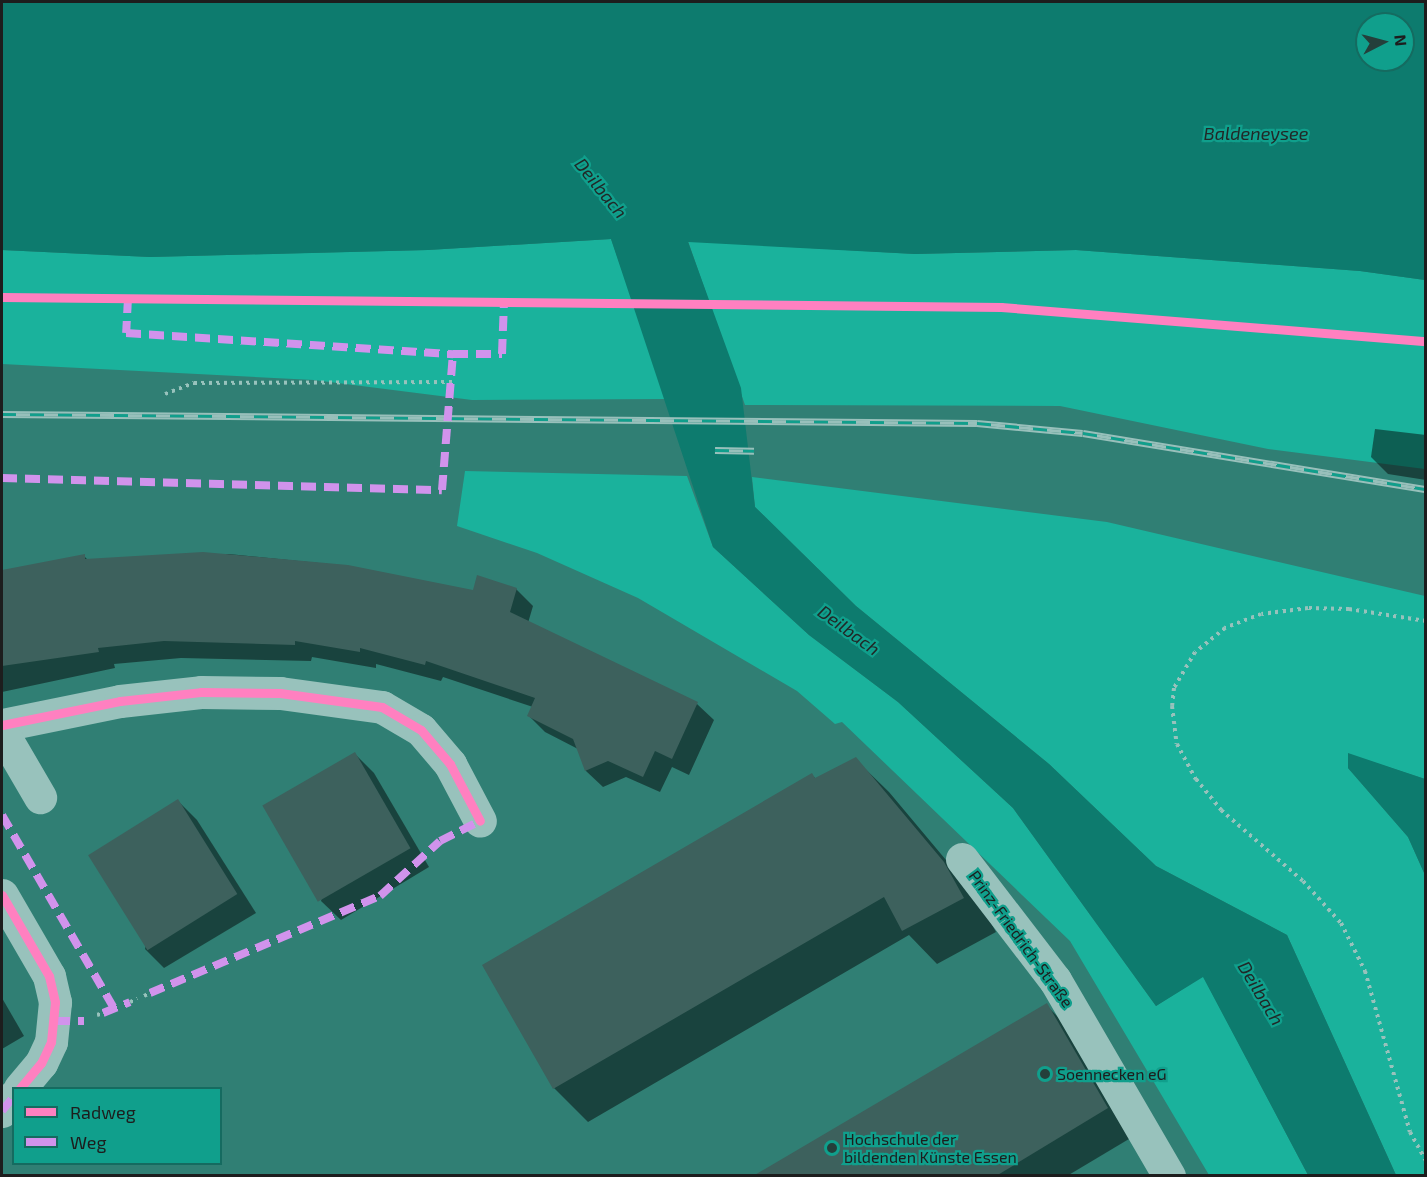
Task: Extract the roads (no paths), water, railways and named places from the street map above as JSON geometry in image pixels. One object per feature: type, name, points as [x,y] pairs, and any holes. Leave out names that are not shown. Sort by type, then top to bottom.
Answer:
[{"type":"street","points":[[40,797],[8,742],[2,725],[120,701],[201,692],[280,693],[382,707],[421,730],[450,764],[480,821]]},
{"type":"street","name":"Prinz-Friedrich-Straße","points":[[962,859],[1056,980],[1170,1176]]},
{"type":"street","points":[[2,895],[49,976],[55,1002],[51,1042],[40,1063],[22,1087]]},
{"type":"street","points":[[2,1111],[12,1098]]},
{"type":"water","name":"Baldeneysee","points":[[2,2],[1425,2],[1425,280],[1360,271],[1076,250],[915,254],[688,242],[741,388],[755,507],[856,606],[1049,764],[1156,866],[1287,935],[1396,1175],[1308,1175],[1203,977],[1156,1006],[1013,808],[898,702],[809,635],[713,547],[611,239],[428,250],[150,257],[2,250]]},
{"type":"water","points":[[1348,753],[1425,779],[1425,875],[1408,837],[1348,768]]},
{"type":"railway","points":[[2,414],[977,423],[1083,433],[1426,489]]},
{"type":"railway","points":[[715,450],[754,451]]},
{"type":"place","name":"Soennecken eG","points":[[1045,1074]]},
{"type":"place","name":"Hochschule der bildenden Künste Essen","points":[[832,1148]]},
{"type":"water label","name":"Deilbach","points":[[601,188]]},
{"type":"water label","name":"Deilbach","points":[[849,630]]},
{"type":"water label","name":"Deilbach","points":[[1261,993]]}]
